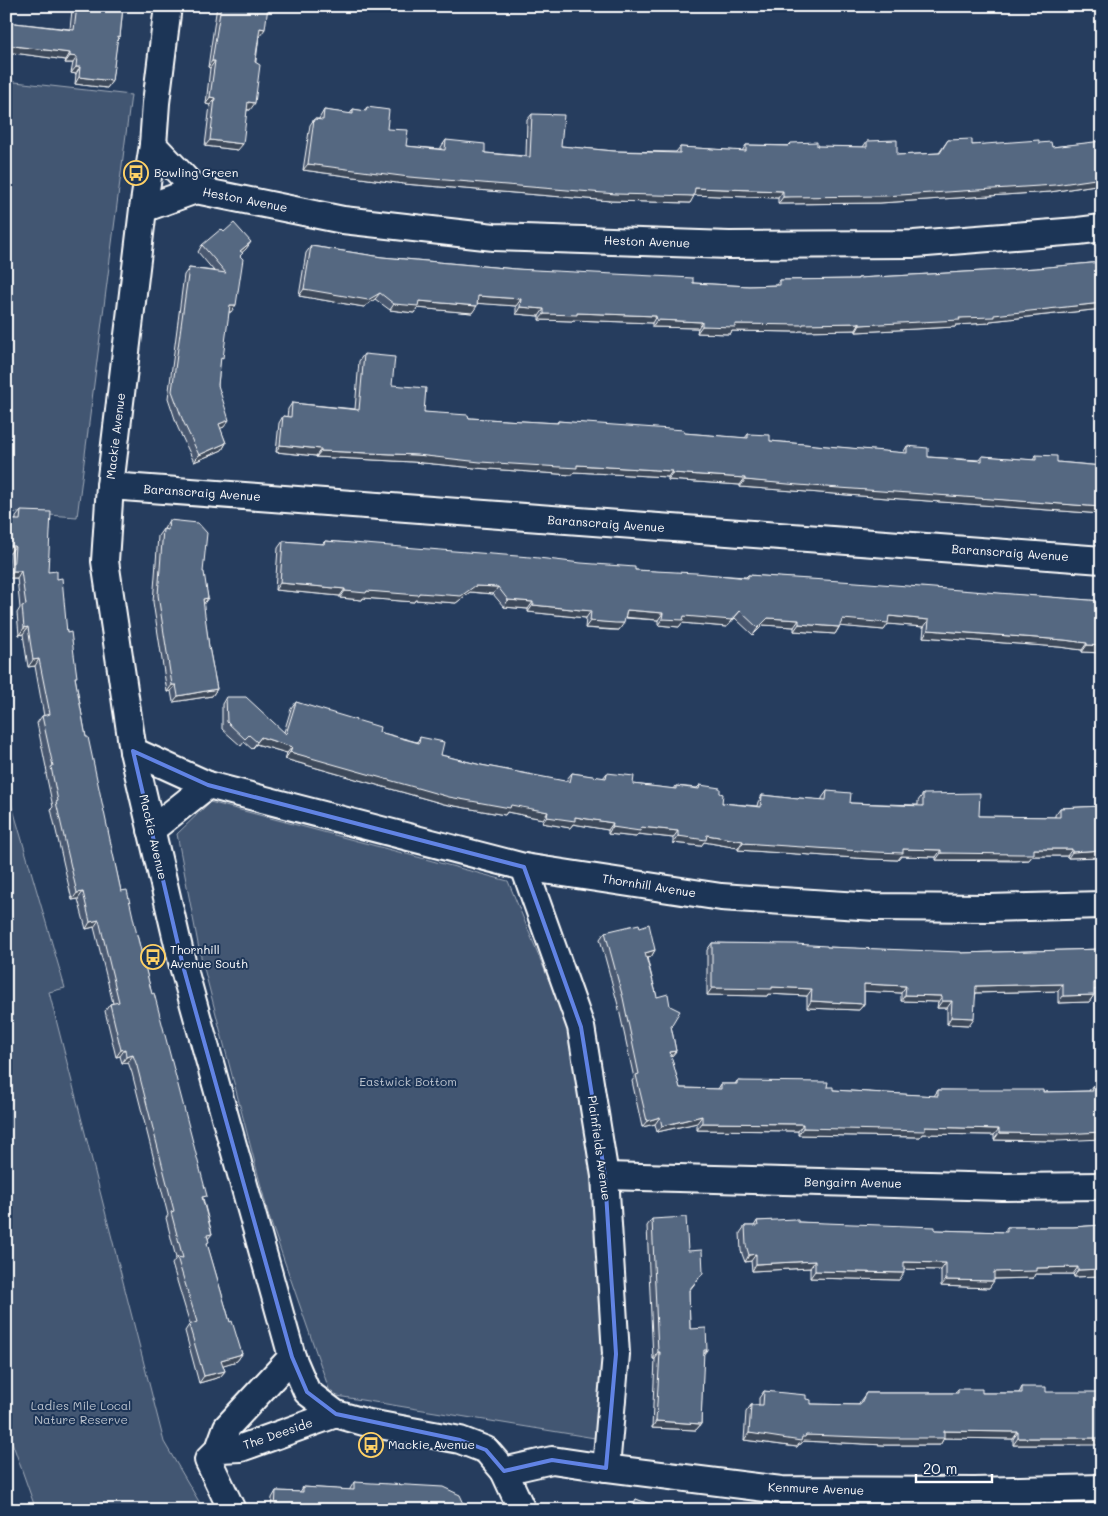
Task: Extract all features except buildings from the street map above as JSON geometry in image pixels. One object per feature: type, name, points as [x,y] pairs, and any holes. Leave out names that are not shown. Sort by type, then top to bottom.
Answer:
[{"type":"street","name":"Mackie Avenue","points":[[168,6],[156,103],[153,145],[143,209],[110,486],[105,561],[133,751],[183,966],[292,1357],[307,1392],[336,1414],[364,1422],[460,1440],[486,1450],[504,1471],[522,1510]]},
{"type":"street","name":"Heston Avenue","points":[[153,145],[196,190]]},
{"type":"street","name":"Heston Avenue","points":[[143,209],[196,190],[343,220],[494,237],[729,245],[914,244],[1102,228]]},
{"type":"street","name":"Baranscraig Avenue","points":[[110,486],[1102,560]]},
{"type":"street","name":"Thornhill Avenue","points":[[133,751],[208,785],[524,867],[721,897],[875,907],[989,908],[1102,905]]},
{"type":"street","points":[[151,830],[208,785]]},
{"type":"street","name":"Plainfields Avenue","points":[[524,867],[581,1027],[605,1176],[616,1354],[606,1468]]},
{"type":"street","name":"Bengairn Avenue","points":[[605,1176],[1003,1187],[1102,1186]]},
{"type":"street","name":"The Deeside","points":[[232,1510],[208,1460],[219,1449],[227,1427],[292,1357]]},
{"type":"street","name":"The Deeside","points":[[219,1449],[241,1448],[336,1414]]},
{"type":"street","name":"Kenmure Avenue","points":[[504,1471],[552,1460],[781,1490],[975,1491],[1102,1488]]},
{"type":"highlighted area","points":[[133,751],[208,785],[524,867],[581,1027],[605,1176],[616,1354],[606,1468],[552,1460],[504,1471],[486,1450],[460,1440],[336,1414],[307,1392],[292,1357],[183,966]]},
{"type":"green space","points":[[6,81],[131,95],[77,517],[6,512]]},
{"type":"green space","name":"Ladies Mile Local Nature Reserve","points":[[6,785],[65,988],[49,992],[164,1442],[204,1510],[36,1510],[6,1425]]},
{"type":"green space","name":"Eastwick Bottom","points":[[210,802],[508,881],[572,1036],[595,1207],[604,1328],[601,1439],[331,1395],[269,1217],[199,949],[177,834]]},
{"type":"place","name":"Bowling Green","points":[[136,173]]},
{"type":"place","name":"Thornhill Avenue South","points":[[153,957]]},
{"type":"place","name":"Mackie Avenue","points":[[371,1445]]}]
